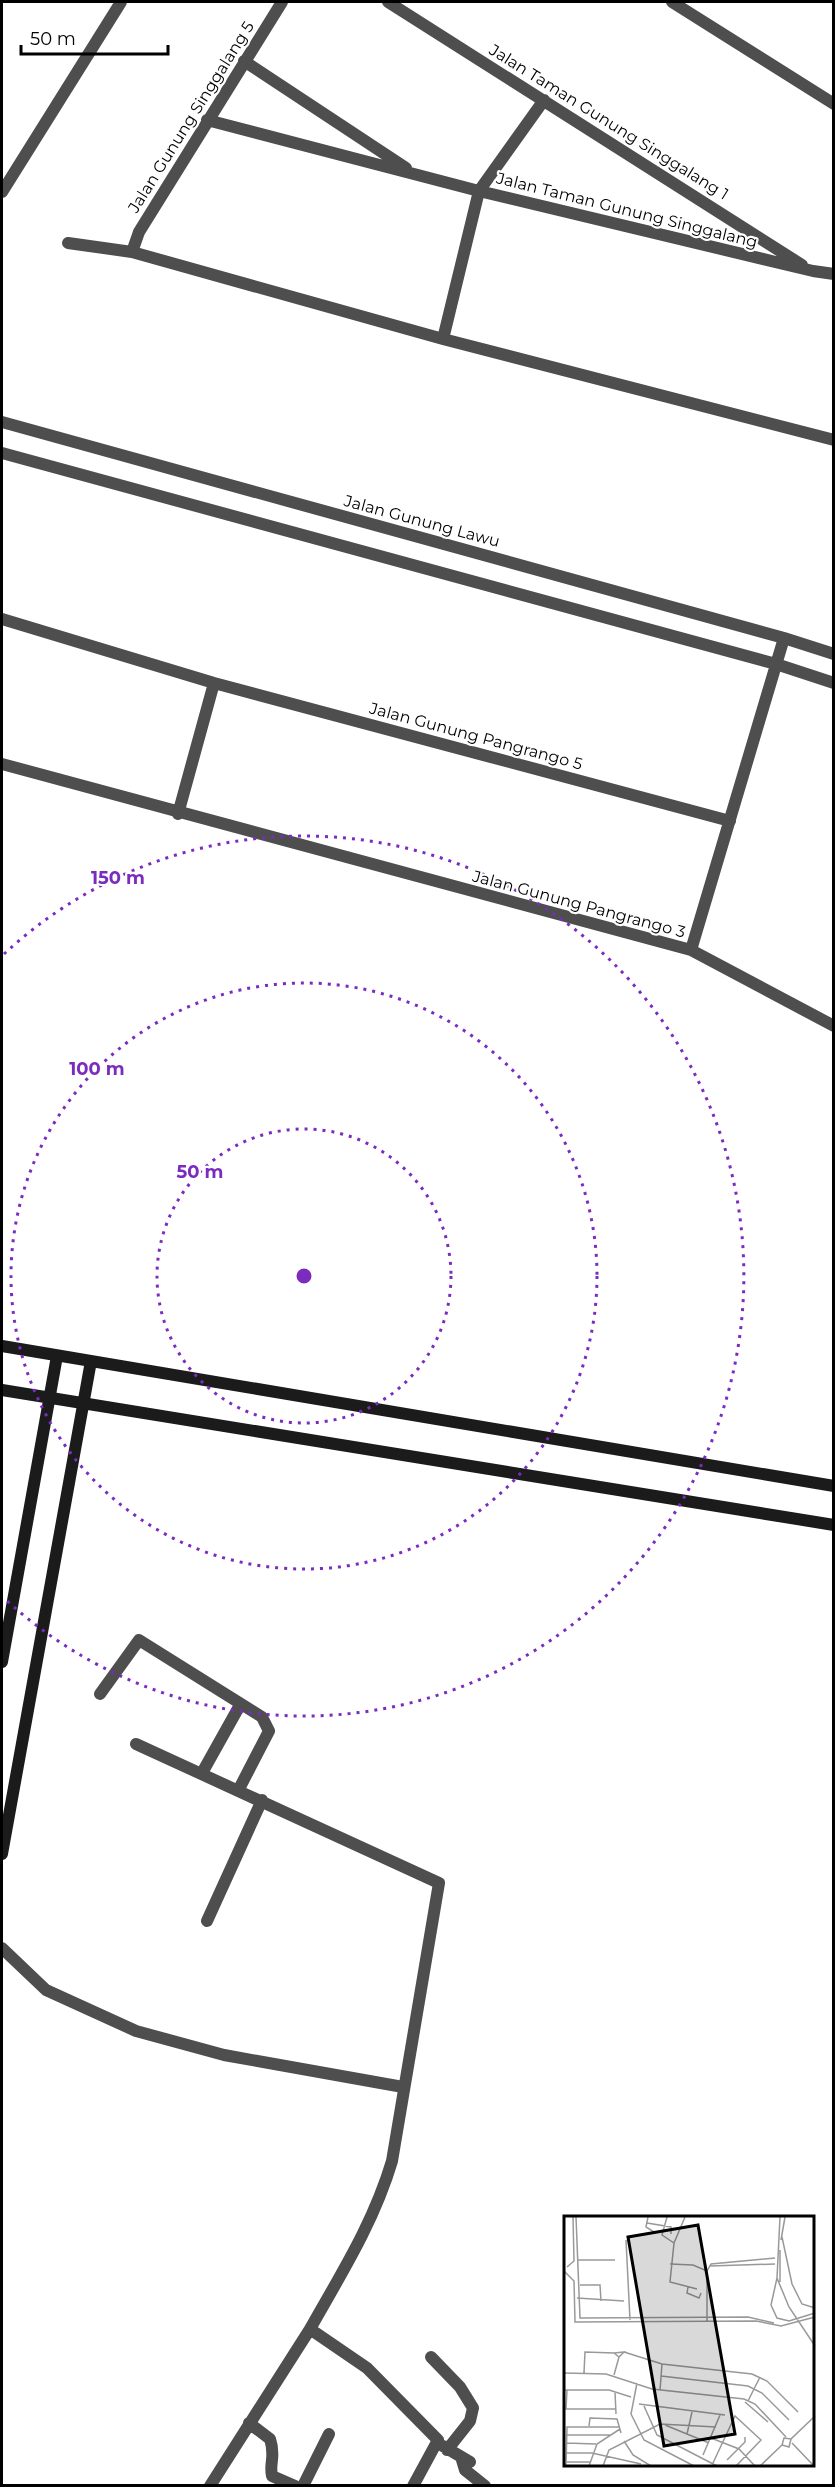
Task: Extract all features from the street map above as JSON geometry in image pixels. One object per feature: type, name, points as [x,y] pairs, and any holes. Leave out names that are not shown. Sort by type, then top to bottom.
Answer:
[{"type":"street","points":[[2,192],[121,2]]},
{"type":"street","name":"Jalan Gunung Singgalang 5","points":[[132,252],[134,241],[282,2]]},
{"type":"street","name":"Jalan Taman Gunung Singgalang 1","points":[[388,2],[813,271]]},
{"type":"street","points":[[672,2],[834,104]]},
{"type":"street","name":"Jalan Taman Gunung Singgalang","points":[[244,61],[414,173]]},
{"type":"street","points":[[444,339],[480,191],[544,100]]},
{"type":"street","name":"Jalan Taman Gunung Singgalang","points":[[207,120],[480,191],[813,271],[834,274]]},
{"type":"street","points":[[68,243],[132,252],[444,339],[833,439]]},
{"type":"street","name":"Jalan Gunung Lawu","points":[[2,422],[784,638],[834,654]]},
{"type":"street","points":[[2,453],[776,664],[834,683]]},
{"type":"street","name":"Jalan Gunung Pangrango 5","points":[[2,619],[214,683],[730,820]]},
{"type":"street","name":"Jalan Gunung Pangrango 3","points":[[2,764],[178,814],[691,950],[784,638]]},
{"type":"street","points":[[178,814],[214,683]]},
{"type":"street","points":[[691,950],[834,1026]]},
{"type":"street","points":[[2,1346],[834,1486]]},
{"type":"street","points":[[2,1662],[57,1356]]},
{"type":"street","points":[[2,1854],[91,1361]]},
{"type":"street","points":[[2,1390],[834,1525]]},
{"type":"street","points":[[100,1694],[139,1640],[262,1717],[269,1731],[239,1789]]},
{"type":"street","points":[[202,1773],[240,1705]]},
{"type":"street","points":[[136,1744],[239,1789],[438,1883],[392,2162],[383,2194],[366,2231],[310,2329],[210,2486]]},
{"type":"street","points":[[207,1921],[262,1800]]},
{"type":"street","points":[[2,1948],[46,1990],[136,2031],[224,2055],[403,2086]]},
{"type":"street","points":[[310,2329],[367,2368],[447,2450],[466,2461],[465,2470],[485,2486]]},
{"type":"street","points":[[431,2357],[460,2387],[473,2407],[470,2421],[447,2450]]},
{"type":"street","points":[[249,2423],[270,2439],[275,2459],[271,2470],[272,2476],[296,2486]]},
{"type":"street","points":[[303,2486],[329,2434]]},
{"type":"street","points":[[413,2486],[438,2440]]}]
